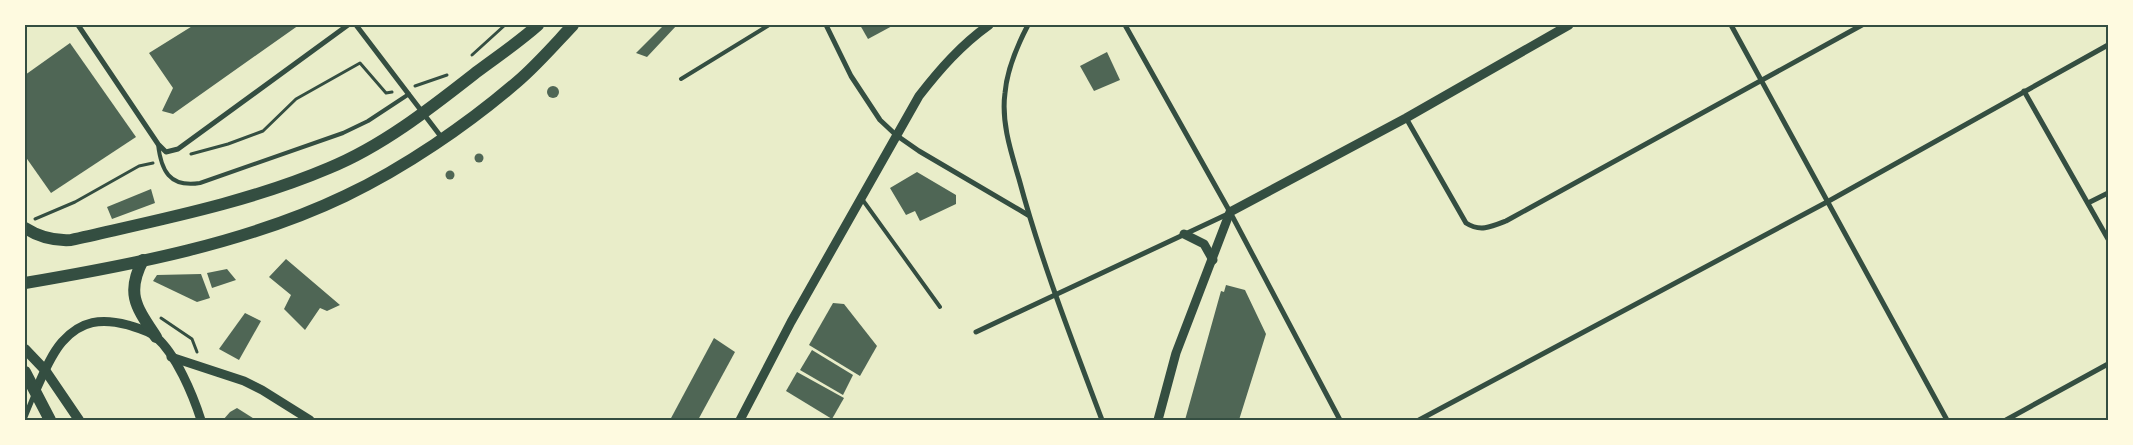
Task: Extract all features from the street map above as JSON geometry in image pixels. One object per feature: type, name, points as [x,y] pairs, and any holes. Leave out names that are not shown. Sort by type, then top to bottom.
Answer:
[{"type":"main road","points":[[30,228],[58,241],[70,240],[263,192],[300,180],[353,158],[423,113],[538,25]]},
{"type":"main road","points":[[25,283],[142,260],[221,241],[322,206],[380,177],[442,138],[518,81],[573,25]]},
{"type":"main road","points":[[142,260],[134,284],[134,298],[156,337]]},
{"type":"main road","points":[[25,349],[45,370],[79,420]]},
{"type":"main road","points":[[25,372],[50,420]]},
{"type":"street","points":[[78,25],[158,144],[166,152],[178,149],[348,25]]},
{"type":"street","points":[[356,25],[442,138]]},
{"type":"street","points":[[826,25],[866,102],[880,120],[896,135],[919,151],[1028,215]]},
{"type":"street","points":[[740,420],[792,322],[919,96],[940,69],[968,40],[988,25]]},
{"type":"street","points":[[1028,25],[1008,73],[1004,106],[1012,154],[1028,215],[1055,295],[1102,420]]},
{"type":"street","points":[[1125,25],[1230,212],[1340,420]]},
{"type":"street","points":[[976,332],[1230,212],[1406,118],[1570,25]]},
{"type":"street","points":[[1731,25],[1947,420]]},
{"type":"street","points":[[1406,118],[1462,219],[1475,229],[1489,228],[1506,221],[1862,25]]},
{"type":"street","points":[[1419,420],[1827,202],[2108,45]]},
{"type":"street","points":[[2024,91],[2108,239]]},
{"type":"street","points":[[2088,203],[2108,192]]},
{"type":"street","points":[[1158,420],[1176,353],[1214,260],[1230,212]]},
{"type":"street","points":[[1184,234],[1204,244],[1214,260]]},
{"type":"street","points":[[25,417],[45,370],[62,342],[74,331],[92,321],[120,323],[142,329],[156,337],[171,357],[192,395],[201,420]]},
{"type":"street","points":[[171,357],[256,387],[310,420]]},
{"type":"street","points":[[2006,420],[2108,364]]},
{"type":"lane","points":[[681,79],[769,25]]},
{"type":"lane","points":[[158,144],[160,162],[165,173],[182,183],[192,184],[210,180],[343,133],[368,121],[409,94]]},
{"type":"lane","points":[[861,198],[940,307]]},
{"type":"path","points":[[185,155],[228,144],[263,131],[296,99],[360,64],[386,94],[453,74]]},
{"type":"path","points":[[30,228],[139,166],[160,162]]},
{"type":"path","points":[[156,314],[192,340],[201,366]]},
{"type":"building","points":[[194,25],[299,25],[173,114],[162,111],[173,88],[149,53]]},
{"type":"building","points":[[664,25],[677,25],[647,57],[636,53]]},
{"type":"building","points":[[860,25],[894,25],[868,39]]},
{"type":"building","points":[[70,43],[136,137],[51,193],[25,156],[25,75]]},
{"type":"building","points":[[1107,52],[1120,80],[1094,91],[1080,66]]},
{"type":"building","points":[[555,86],[558,87],[558,97],[551,98],[548,97],[547,90],[548,87]]},
{"type":"building","points":[[479,153],[484,158],[479,163],[474,158]]},
{"type":"building","points":[[450,171],[454,175],[450,179],[446,175]]},
{"type":"building","points":[[917,172],[956,195],[956,204],[920,221],[915,211],[906,215],[890,188]]},
{"type":"building","points":[[151,189],[155,203],[112,219],[107,207]]},
{"type":"building","points":[[286,259],[340,305],[327,311],[320,308],[305,330],[284,309],[291,295],[269,277]]},
{"type":"building","points":[[227,269],[236,280],[212,288],[207,273]]},
{"type":"building","points":[[201,274],[210,298],[197,302],[153,281],[157,275]]},
{"type":"building","points":[[1226,285],[1245,290],[1266,334],[1239,420],[1185,420],[1221,291],[1224,292]]},
{"type":"building","points":[[833,303],[844,304],[877,346],[860,376],[809,345]]},
{"type":"building","points":[[245,313],[261,321],[239,360],[219,349]]},
{"type":"building","points":[[714,338],[735,352],[698,420],[670,420]]},
{"type":"building","points":[[812,350],[853,375],[843,395],[800,370]]},
{"type":"building","points":[[797,372],[844,398],[832,419],[786,391]]},
{"type":"building","points":[[237,408],[256,420],[223,420],[230,412]]}]
